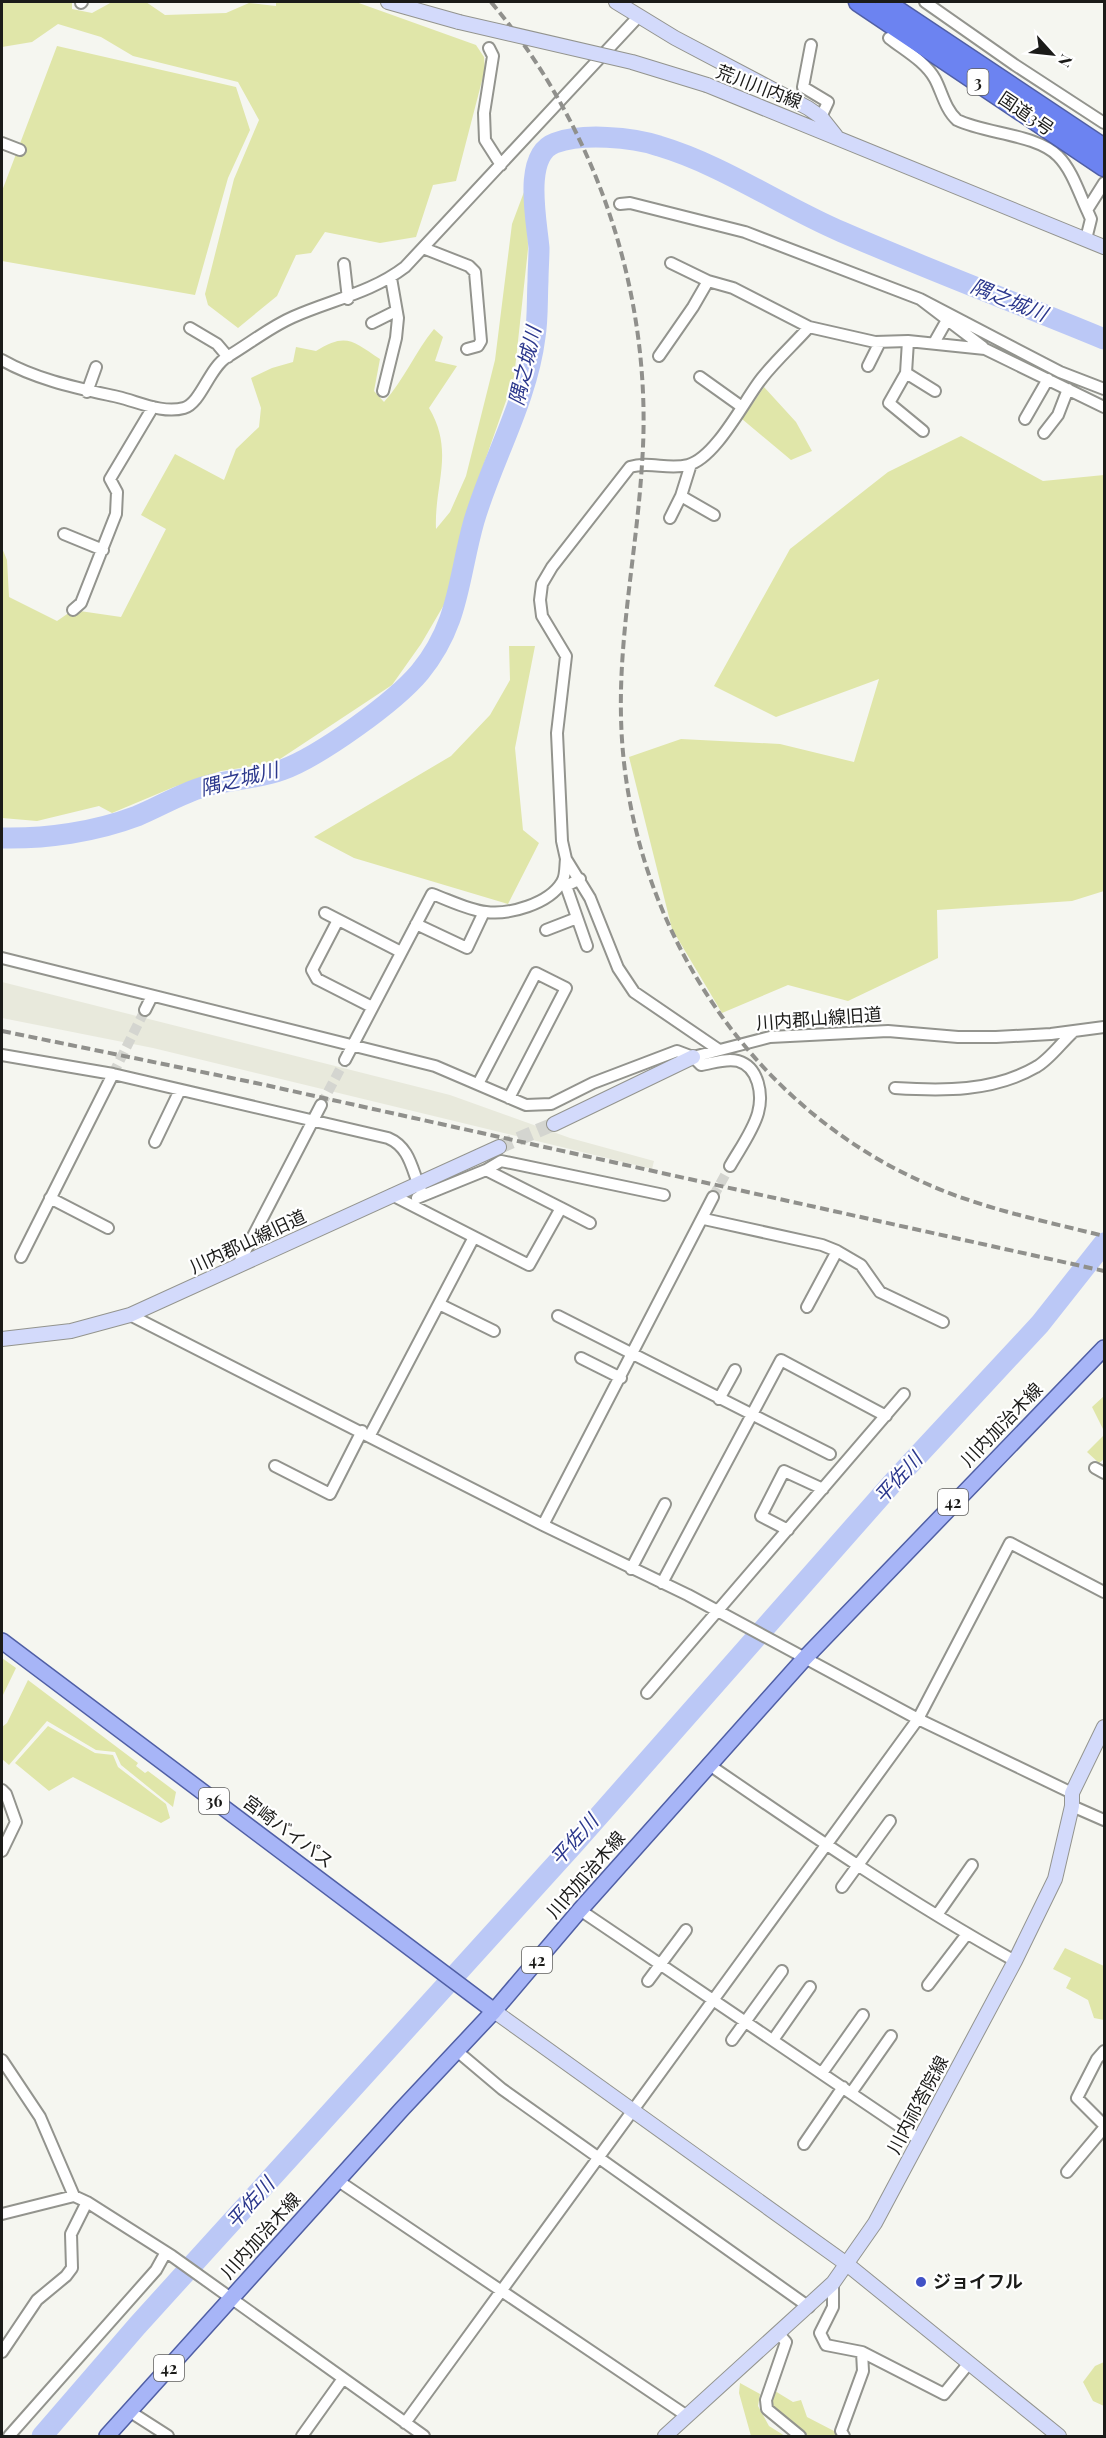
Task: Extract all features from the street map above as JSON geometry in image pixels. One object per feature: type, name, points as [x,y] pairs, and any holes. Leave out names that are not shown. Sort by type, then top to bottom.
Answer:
[{"type":"highway","name":"国道3号","points":[[858,2],[1102,159]]},
{"type":"highway","name":"国道3号","points":[[885,2],[1102,159]]},
{"type":"main road","name":"川内加治木線","points":[[107,2436],[225,2294],[495,2011],[708,1764],[804,1659],[1104,1348]]},
{"type":"main road","name":"宮崎バイパス","points":[[2,1641],[495,2011]]},
{"type":"street","name":"荒川川内線","points":[[388,2],[459,22],[632,62],[706,85],[1104,247]]},
{"type":"street","points":[[925,2],[1104,123]]},
{"type":"street","points":[[622,3],[638,17],[821,117],[838,137]]},
{"type":"street","points":[[2,360],[19,369],[87,392],[153,407],[184,408],[193,404],[213,369],[228,357],[292,317],[348,298],[391,278],[423,248],[638,17]]},
{"type":"street","points":[[888,38],[922,63],[934,76],[951,114],[957,120],[1032,142],[1058,156],[1068,170],[1091,219],[1086,239]]},
{"type":"street","points":[[811,45],[803,87],[828,102],[821,117]]},
{"type":"street","points":[[489,48],[493,56],[484,113],[485,140],[501,165]]},
{"type":"street","points":[[2,143],[20,150]]},
{"type":"street","points":[[1087,210],[1104,183]]},
{"type":"street","points":[[620,204],[630,203],[745,232],[920,299],[1060,372],[1104,389]]},
{"type":"street","points":[[423,248],[469,266],[475,272],[481,341],[478,346],[467,349]]},
{"type":"street","points":[[671,263],[708,281],[734,288],[809,327],[880,342],[908,341],[985,349]]},
{"type":"street","points":[[344,264],[348,298]]},
{"type":"street","points":[[383,391],[396,338],[396,311],[391,278]]},
{"type":"street","points":[[659,356],[708,281]]},
{"type":"street","points":[[920,299],[985,349],[1104,407]]},
{"type":"street","points":[[372,323],[396,311]]},
{"type":"street","points":[[934,343],[947,320]]},
{"type":"street","points":[[670,518],[681,496],[691,464],[722,438],[762,378],[809,327]]},
{"type":"street","points":[[190,328],[217,344],[228,357]]},
{"type":"street","points":[[908,341],[906,373],[889,403],[923,431]]},
{"type":"street","points":[[868,366],[880,342]]},
{"type":"street","points":[[87,392],[96,367]]},
{"type":"street","points":[[906,373],[935,391]]},
{"type":"street","points":[[699,377],[742,407]]},
{"type":"street","points":[[1025,419],[1048,379]]},
{"type":"street","points":[[1044,433],[1058,416],[1068,389]]},
{"type":"street","points":[[73,610],[81,603],[116,514],[117,492],[110,479],[153,407]]},
{"type":"street","points":[[587,946],[565,883],[566,859],[562,841],[557,734],[566,656],[542,615],[540,600],[543,584],[552,567],[630,467],[642,463],[660,467],[691,464]]},
{"type":"street","points":[[681,496],[714,515]]},
{"type":"street","points":[[64,534],[103,550]]},
{"type":"street","points":[[566,859],[580,879],[618,968],[634,992],[719,1050]]},
{"type":"street","points":[[345,1060],[432,894],[484,912],[519,909],[540,900],[565,883],[580,879]]},
{"type":"street","points":[[416,924],[467,948],[484,912]]},
{"type":"street","points":[[325,913],[401,952]]},
{"type":"street","points":[[546,930],[577,918]]},
{"type":"street","points":[[338,920],[312,970],[317,979],[372,1007]]},
{"type":"street","points":[[2,958],[435,1066],[526,1105],[545,1105],[593,1083],[677,1051],[693,1057],[701,1065],[724,1061],[740,1062],[751,1070],[761,1088],[758,1113],[730,1166]]},
{"type":"street","points":[[478,1084],[536,973],[566,988],[509,1098]]},
{"type":"street","points":[[145,1010],[152,996]]},
{"type":"street","name":"川内郡山線旧道","points":[[554,1124],[693,1057],[770,1037],[888,1031],[958,1037],[1073,1031],[1104,1027]]},
{"type":"street","points":[[895,1088],[950,1091],[1003,1080],[1037,1067],[1073,1031]]},
{"type":"street","points":[[2,1055],[113,1074],[399,1143],[406,1152],[420,1190]]},
{"type":"street","points":[[21,1257],[113,1074]]},
{"type":"street","points":[[155,1142],[180,1090]]},
{"type":"street","points":[[237,1266],[321,1105]]},
{"type":"street","name":"川内郡山線旧道","points":[[2,1339],[71,1331],[130,1315],[392,1195],[420,1190],[500,1147]]},
{"type":"street","points":[[406,1202],[420,1190],[486,1170],[501,1161],[664,1195]]},
{"type":"street","points":[[486,1170],[590,1223]]},
{"type":"street","points":[[392,1195],[529,1265],[561,1208]]},
{"type":"street","points":[[543,1525],[704,1219],[713,1197]]},
{"type":"street","points":[[50,1198],[108,1228]]},
{"type":"street","points":[[704,1219],[822,1245],[837,1251],[861,1265],[880,1292],[943,1322]]},
{"type":"street","points":[[275,1466],[330,1494],[439,1304],[474,1237]]},
{"type":"street","points":[[807,1307],[837,1251]]},
{"type":"street","points":[[439,1304],[494,1331]]},
{"type":"street","points":[[130,1315],[662,1583],[1072,1799],[1104,1821]]},
{"type":"street","points":[[558,1316],[830,1454]]},
{"type":"street","points":[[580,1358],[621,1378]]},
{"type":"street","points":[[662,1583],[781,1360],[886,1416]]},
{"type":"street","points":[[719,1399],[735,1370]]},
{"type":"street","points":[[647,1693],[904,1394]]},
{"type":"street","points":[[788,1530],[761,1516],[784,1471],[823,1489]]},
{"type":"street","points":[[631,1569],[665,1504]]},
{"type":"street","points":[[405,2423],[918,1719],[1010,1543],[1104,1592]]},
{"type":"street","name":"川内祁答院線","points":[[665,2436],[809,2307],[848,2265],[920,2140],[1015,1961],[1055,1879],[1072,1799],[1104,1727]]},
{"type":"street","points":[[708,1764],[858,1865],[967,1934],[1015,1961]]},
{"type":"street","points":[[2,1790],[6,1794],[16,1821],[2,1851]]},
{"type":"street","points":[[842,1887],[890,1821]]},
{"type":"street","points":[[937,1915],[972,1865]]},
{"type":"street","points":[[580,1910],[920,2140]]},
{"type":"street","points":[[648,1982],[686,1930]]},
{"type":"street","points":[[928,1985],[967,1934]]},
{"type":"street","points":[[732,2040],[782,1971]]},
{"type":"street","points":[[773,2040],[810,1987]]},
{"type":"street","points":[[495,2011],[848,2265],[1059,2436]]},
{"type":"street","points":[[822,2073],[863,2014]]},
{"type":"street","points":[[804,2144],[891,2036]]},
{"type":"street","points":[[458,2051],[502,2089],[809,2307]]},
{"type":"street","points":[[1067,2172],[1104,2126],[1077,2098],[1097,2059],[1104,2051]]},
{"type":"street","points":[[2,2060],[40,2117],[74,2196]]},
{"type":"street","points":[[336,2180],[687,2416]]},
{"type":"street","points":[[2,2214],[74,2196],[87,2202],[169,2254],[342,2380],[424,2436]]},
{"type":"street","points":[[2,2352],[37,2300],[66,2276],[72,2268],[71,2234],[87,2202]]},
{"type":"street","points":[[9,2436],[169,2254]]},
{"type":"street","points":[[833,2283],[833,2307],[820,2333],[826,2345],[862,2352],[944,2394],[969,2363]]},
{"type":"street","points":[[779,2334],[786,2342],[766,2400],[767,2409],[800,2436]]},
{"type":"street","points":[[843,2436],[841,2431],[863,2371],[862,2352]]},
{"type":"street","points":[[302,2436],[342,2380]]},
{"type":"street","points":[[129,2411],[168,2436]]},
{"type":"shaded area","points":[[2,982],[450,1095],[570,1138],[654,1161],[652,1169],[153,1048],[2,1018]]},
{"type":"green space","points":[[2,2],[72,2],[72,9],[92,13],[112,2],[146,2],[165,15],[226,13],[249,3],[276,6],[276,2],[356,2],[476,45],[484,57],[485,69],[456,181],[433,185],[416,237],[380,243],[325,232],[311,253],[296,255],[277,296],[238,328],[208,305],[205,294],[234,179],[259,120],[238,82],[133,56],[101,37],[58,24],[32,42],[2,47]]},
{"type":"green space","points":[[57,46],[236,87],[250,130],[228,178],[195,295],[2,261],[2,191]]},
{"type":"green space","points":[[527,184],[528,249],[514,378],[480,475],[445,603],[421,644],[392,685],[274,763],[221,771],[174,787],[112,813],[99,806],[37,821],[2,818],[2,548],[7,560],[9,597],[57,621],[73,610],[121,617],[166,529],[141,515],[175,454],[224,480],[236,449],[259,427],[261,408],[251,378],[272,368],[293,362],[296,347],[316,351],[335,342],[349,341],[363,347],[380,359],[374,391],[384,402],[398,385],[434,329],[443,337],[435,361],[457,366],[429,408],[437,424],[442,454],[436,529],[450,512],[466,476],[495,360],[512,224]]},
{"type":"green space","points":[[764,387],[796,422],[812,451],[791,460],[742,419]]},
{"type":"green space","points":[[961,436],[1043,481],[1104,475],[1104,891],[1072,901],[937,910],[938,958],[848,1001],[788,985],[722,1013],[672,929],[629,757],[681,739],[780,744],[854,762],[879,679],[776,717],[714,686],[790,549],[888,472]]},
{"type":"green space","points":[[509,646],[535,646],[515,748],[523,830],[539,843],[508,904],[354,858],[314,837],[451,756],[490,715],[510,680]]},
{"type":"green space","points":[[1104,1396],[1104,1431],[1092,1407]]},
{"type":"green space","points":[[1104,1435],[1104,1459],[1099,1463],[1087,1452]]},
{"type":"green space","points":[[2,1658],[16,1668],[2,1697]]},
{"type":"green space","points":[[28,1680],[138,1763],[136,1766],[145,1773],[148,1771],[176,1792],[173,1807],[121,1765],[115,1752],[96,1750],[47,1721],[9,1765],[2,1759],[2,1727],[7,1723]]},
{"type":"green space","points":[[48,1726],[95,1753],[113,1755],[118,1767],[166,1804],[170,1818],[161,1823],[73,1777],[49,1791],[15,1763]]},
{"type":"green space","points":[[1065,1948],[1104,1966],[1104,2020],[1094,2018],[1088,2000],[1066,1988],[1071,1978],[1053,1969]]},
{"type":"green space","points":[[1104,2362],[1104,2406],[1093,2401],[1083,2382],[1095,2366]]},
{"type":"green space","points":[[740,2383],[760,2394],[758,2406],[769,2426],[785,2436],[751,2436],[739,2393]]},
{"type":"green space","points":[[775,2391],[793,2402],[801,2400],[807,2417],[834,2431],[837,2436],[808,2436],[773,2408],[771,2399]]},
{"type":"waterway","name":"隅之城川","points":[[2,838],[53,836],[121,822],[203,787],[282,770],[316,753],[356,727],[393,698],[420,672],[443,636],[450,617],[481,498],[517,407],[531,361],[537,323],[539,252],[534,207],[535,175],[538,161],[545,150],[555,143],[579,138],[621,138],[648,143],[683,154],[819,222],[1104,339]]},
{"type":"waterway","name":"平佐川","points":[[42,2436],[137,2326],[575,1843],[896,1479],[1040,1324],[1104,1243]]},
{"type":"tunnel","points":[[113,1074],[145,1010]]},
{"type":"tunnel","points":[[321,1105],[345,1060]]},
{"type":"tunnel","points":[[499,1147],[554,1124]]},
{"type":"tunnel","points":[[713,1197],[730,1166]]},
{"type":"railway","points":[[491,2],[529,52],[561,105],[589,160],[611,219],[628,279],[639,340],[643,402],[640,496],[625,622],[621,717],[628,789],[644,858],[669,925],[703,988],[745,1046],[795,1098],[851,1142],[914,1178],[960,1197],[1008,1212],[1104,1236]]},
{"type":"railway","points":[[2,1031],[256,1083],[1104,1271]]},
{"type":"place","name":"ジョイフル","points":[[921,2282]]}]
